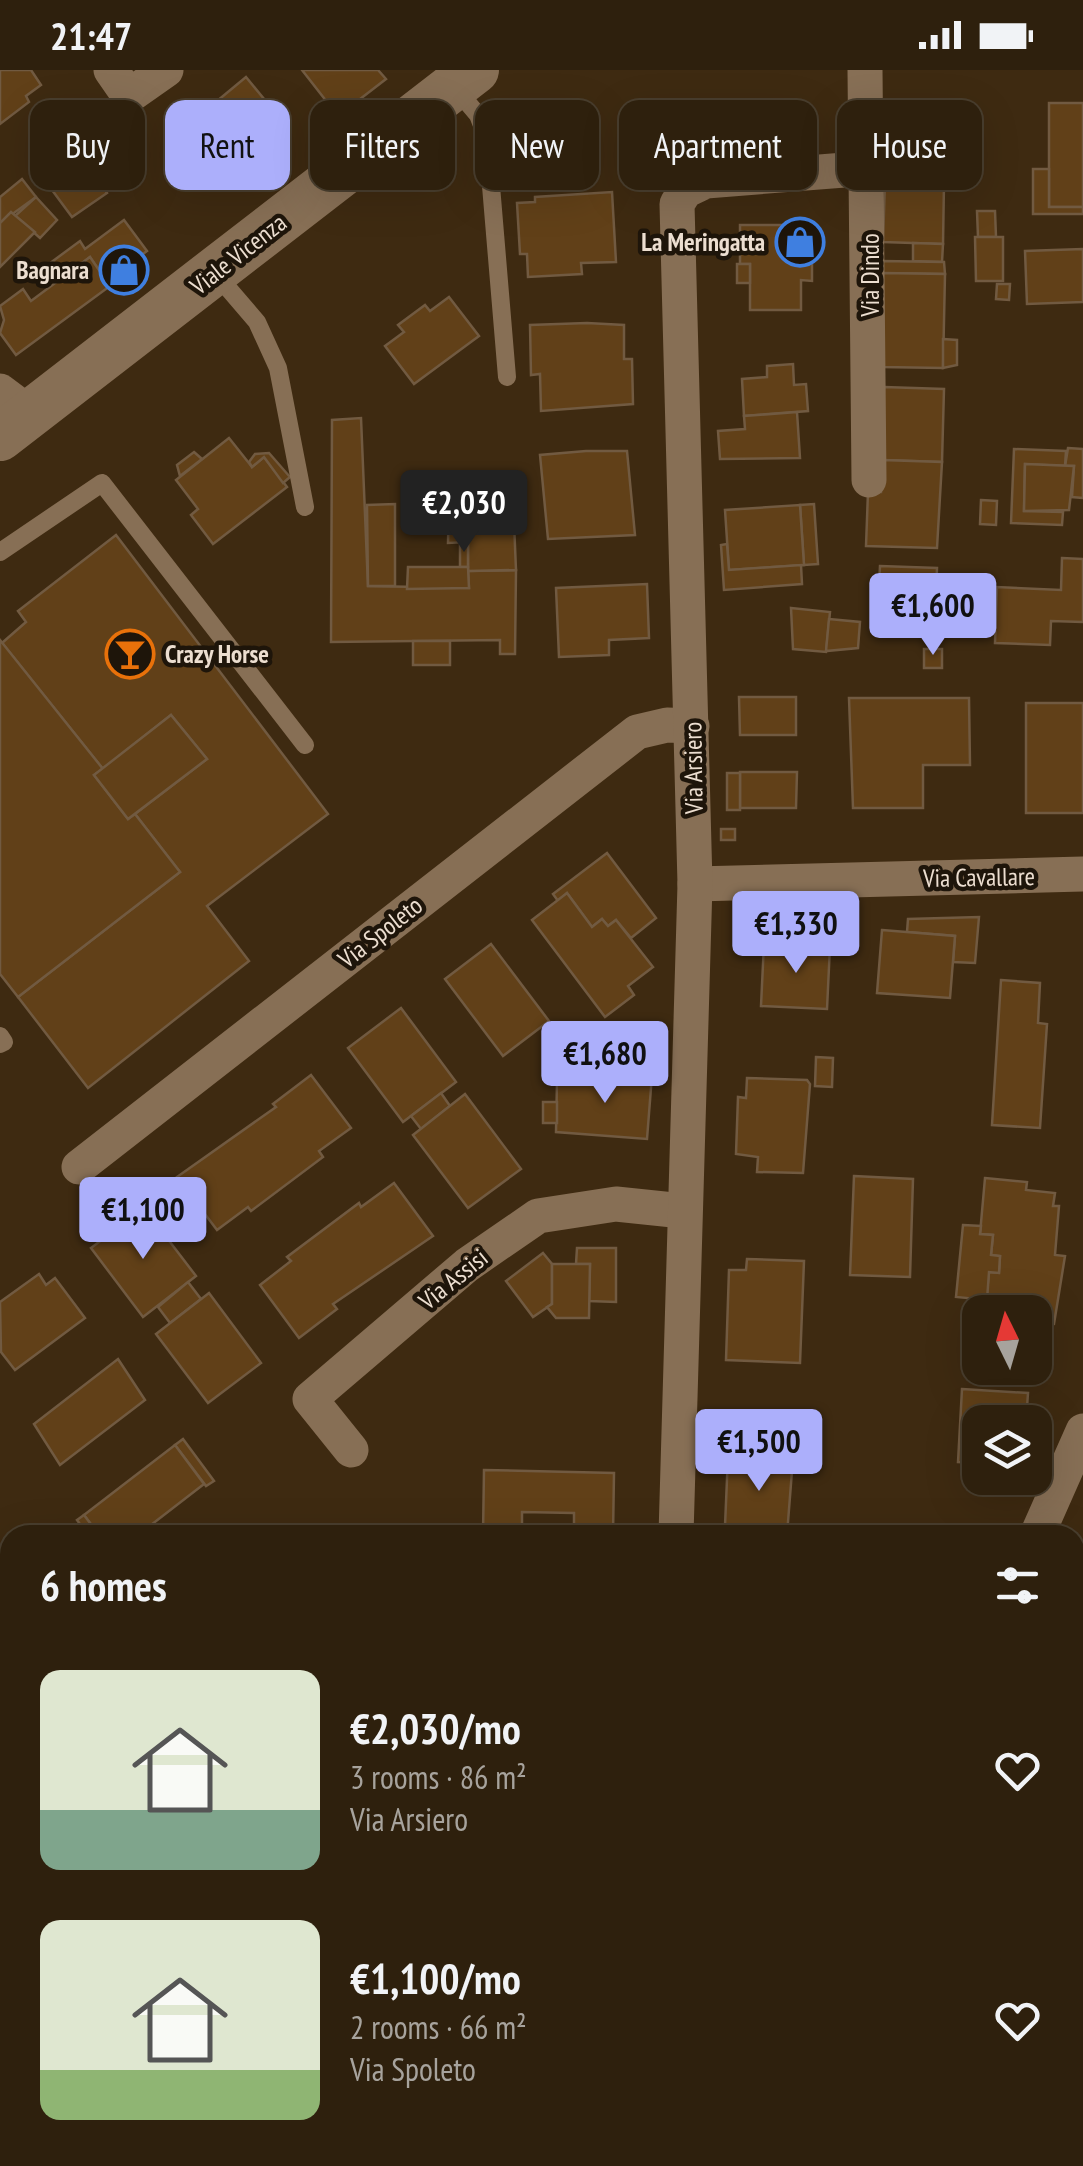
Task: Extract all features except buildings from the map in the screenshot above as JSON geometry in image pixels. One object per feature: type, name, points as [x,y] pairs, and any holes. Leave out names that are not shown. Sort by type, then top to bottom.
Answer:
[{"type":"main road","name":"Viale Vicenza","points":[[11,414],[215,272],[457,76]]},
{"type":"street","points":[[110,70],[129,96],[166,70]]},
{"type":"street","name":"Via Dindo","points":[[865,70],[867,100]]},
{"type":"street","name":"Via Arsiero","points":[[676,1525],[695,884],[677,204],[686,191],[706,180],[837,170]]},
{"type":"street","name":"Via Dindo","points":[[869,480],[870,190]]},
{"type":"street","name":"Via Spoleto","points":[[79,1167],[637,732],[667,725],[692,726]]},
{"type":"street","name":"Via Cavallare","points":[[695,884],[1083,874]]},
{"type":"street","name":"Via Assisi","points":[[350,1450],[310,1398],[468,1265],[538,1216],[616,1204],[683,1211]]},
{"type":"street","points":[[1042,1525],[1083,1432]]},
{"type":"lane","points":[[457,76],[487,138],[507,377]]},
{"type":"lane","points":[[215,272],[256,322],[278,368],[305,507]]},
{"type":"lane","points":[[0,552],[102,484],[304,745]]},
{"type":"lane","points":[[0,1036],[4,1042],[0,1044]]},
{"type":"place","name":"La Meringatta","points":[[800,242]]},
{"type":"place","name":"Bagnara","points":[[124,270]]},
{"type":"place","name":"Crazy Horse","points":[[130,654]]}]
